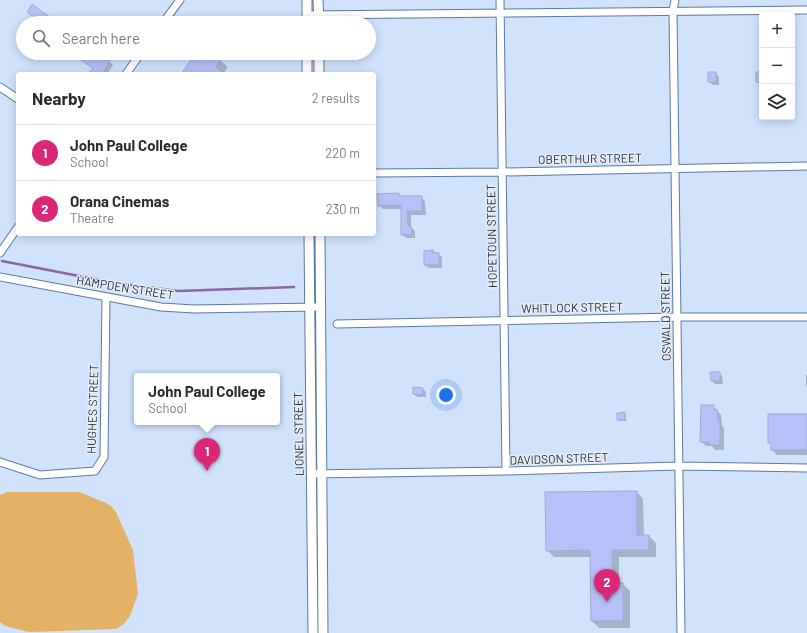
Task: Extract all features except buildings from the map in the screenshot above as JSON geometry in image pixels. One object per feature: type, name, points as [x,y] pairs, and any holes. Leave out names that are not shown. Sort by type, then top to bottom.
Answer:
[{"type":"street","points":[[168,16],[180,0]]},
{"type":"street","points":[[307,0],[307,16]]},
{"type":"street","points":[[318,0],[318,16]]},
{"type":"street","name":"HOPETOUN STREET","points":[[500,0],[506,471]]},
{"type":"street","name":"OSWALD STREET","points":[[675,0],[673,10],[681,633]]},
{"type":"street","points":[[376,17],[673,10],[807,10]]},
{"type":"street","points":[[127,72],[136,60]]},
{"type":"street","points":[[307,60],[307,72]]},
{"type":"street","points":[[319,60],[319,72]]},
{"type":"street","points":[[0,87],[16,98]]},
{"type":"street","name":"OBERTHUR STREET","points":[[376,173],[807,166]]},
{"type":"street","points":[[0,253],[16,230]]},
{"type":"street","name":"LIONEL STREET","points":[[309,236],[313,633]]},
{"type":"street","name":"LIONEL STREET","points":[[320,236],[323,633]]},
{"type":"street","name":"HAMPDEN STREET","points":[[0,277],[161,307],[320,307]]},
{"type":"street","name":"HUGHES STREET","points":[[0,462],[40,475],[95,471],[104,457],[106,297]]},
{"type":"street","name":"WHITLOCK STREET","points":[[337,324],[677,317],[807,317]]},
{"type":"street","name":"DAVIDSON STREET","points":[[311,474],[506,471],[678,466],[807,468]]},
{"type":"shaded area","points":[[7,492],[79,492],[112,507],[116,512],[133,550],[138,594],[130,616],[124,624],[116,629],[29,632],[5,626],[0,622],[0,495]]},
{"type":"waterway","points":[[2,261],[115,283],[178,291],[294,287]]},
{"type":"place","name":"John Paul College","points":[[207,471]]},
{"type":"place","name":"Orana Cinemas","points":[[607,602]]}]
